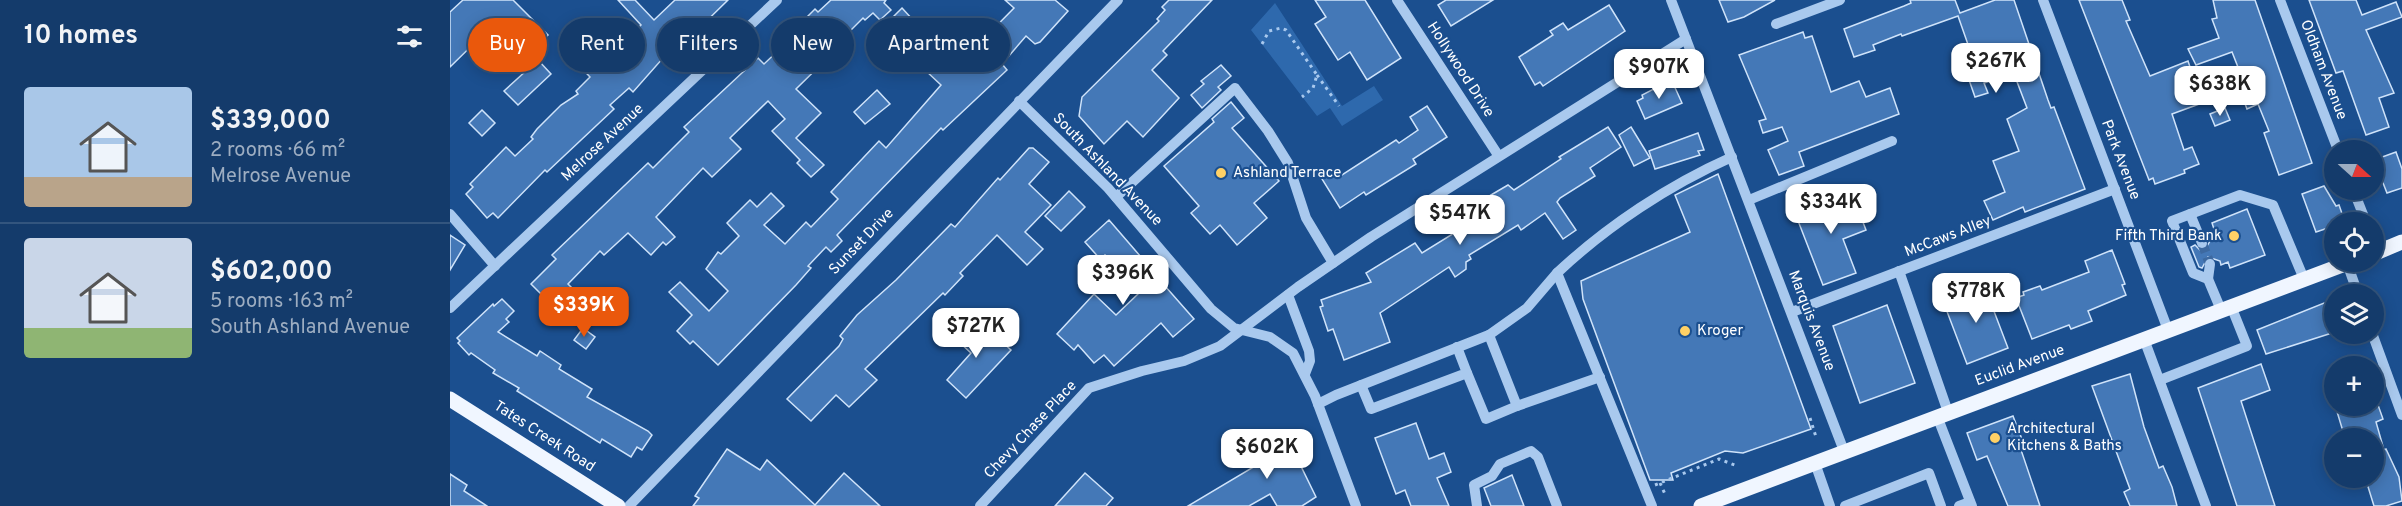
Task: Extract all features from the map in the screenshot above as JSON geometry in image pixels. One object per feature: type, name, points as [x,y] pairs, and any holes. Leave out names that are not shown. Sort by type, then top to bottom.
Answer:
[{"type":"main road","points":[[2384,246],[2402,242]]},
{"type":"main road","name":"Euclid Avenue","points":[[1701,506],[1730,501],[1815,463],[2324,272]]},
{"type":"main road","name":"Tates Creek Road","points":[[450,399],[618,506]]},
{"type":"street","name":"Melrose Avenue","points":[[450,308],[777,0]]},
{"type":"street","name":"Hollywood Drive","points":[[1397,0],[1498,155]]},
{"type":"street","name":"Marquis Avenue","points":[[1671,0],[1844,452]]},
{"type":"street","points":[[1776,24],[1840,0]]},
{"type":"street","name":"Park Avenue","points":[[2043,0],[2168,330]]},
{"type":"street","name":"Oldham Avenue","points":[[2280,0],[2334,140]]},
{"type":"street","name":"Sunset Drive","points":[[629,506],[1019,101],[1110,3]]},
{"type":"street","points":[[1241,331],[1333,263],[1498,155],[1686,39]]},
{"type":"street","points":[[1116,197],[1235,88],[1268,131],[1288,164],[1306,218],[1333,263]]},
{"type":"street","name":"South Ashland Avenue","points":[[1019,101],[1116,197],[1211,309],[1241,331],[1259,333],[1280,342],[1293,353],[1318,404],[1356,506]]},
{"type":"street","points":[[1749,200],[1892,141]]},
{"type":"street","points":[[1318,404],[1489,334],[1527,308],[1557,273],[1587,245],[1691,176],[1732,157]]},
{"type":"street","name":"McCaws Alley","points":[[1792,312],[2115,189]]},
{"type":"street","points":[[2160,380],[2247,346],[2208,279],[2193,273],[2172,221],[2240,195],[2273,205],[2304,279]]},
{"type":"street","points":[[450,214],[495,266]]},
{"type":"street","points":[[2190,214],[2202,243]]},
{"type":"street","points":[[2208,279],[2210,264]]},
{"type":"street","points":[[1899,272],[1971,504],[1959,506]]},
{"type":"street","points":[[1557,273],[1652,506]]},
{"type":"street","points":[[1288,295],[1309,351],[1310,361],[1305,374]]},
{"type":"street","name":"Chevy Chase Place","points":[[980,506],[1089,388],[1142,371],[1184,361],[1210,351],[1241,331]]},
{"type":"street","points":[[1489,334],[1517,406]]},
{"type":"street","points":[[2145,339],[2206,506]]},
{"type":"street","points":[[2377,344],[2402,416]]},
{"type":"street","points":[[1457,347],[1486,419],[1600,376]]},
{"type":"street","points":[[1361,385],[1371,409],[1467,373]]},
{"type":"street","points":[[1477,506],[1474,485],[1492,476],[1500,464],[1531,451],[1538,456],[1557,506]]},
{"type":"street","points":[[1815,463],[1830,506]]},
{"type":"street","points":[[1845,506],[1929,473],[1941,506]]},
{"type":"path","points":[[1262,44],[1269,31],[1284,28],[1339,106]]},
{"type":"path","points":[[1302,97],[1313,88],[1317,75]]},
{"type":"path","points":[[1815,416],[1808,418],[1816,437]]},
{"type":"path","points":[[1654,485],[1719,459],[1737,466]]},
{"type":"path","points":[[1660,483],[1665,494]]},
{"type":"shaded area","points":[[1275,3],[1342,106],[1374,86],[1383,100],[1342,126],[1330,108],[1317,116],[1251,30]]},
{"type":"building","points":[[463,0],[513,0],[531,18],[468,18],[468,49],[450,67],[450,12]]},
{"type":"building","points":[[618,0],[635,0],[654,20],[675,0],[728,0],[710,18],[657,18],[657,65],[633,92],[629,88],[610,105],[614,109],[547,172],[545,170],[498,218],[493,213],[487,218],[466,194],[473,187],[470,184],[506,147],[515,156],[533,139],[531,137],[537,129],[561,105],[578,94],[576,91],[590,77],[585,72],[645,72],[645,18],[635,18]]},
{"type":"building","points":[[831,0],[886,0],[884,3],[891,10],[882,18],[878,18],[873,13],[865,20],[863,18],[854,27],[854,18],[806,18],[815,9],[818,12]]},
{"type":"building","points":[[1005,0],[1055,0],[1068,11],[1040,42],[1035,44],[1026,36],[1010,55],[1010,18],[1004,18],[1014,8]]},
{"type":"building","points":[[1169,0],[1212,0],[1163,51],[1167,55],[1152,70],[1179,98],[1143,137],[1127,121],[1104,144],[1079,116],[1082,97],[1159,21],[1157,19],[1165,10],[1162,7]]},
{"type":"building","points":[[1315,0],[1365,0],[1401,58],[1367,80],[1350,52],[1338,60],[1315,24],[1326,17]]},
{"type":"building","points":[[1446,0],[1493,0],[1451,26],[1438,5]]},
{"type":"building","points":[[1719,0],[1775,0],[1744,17],[1728,22]]},
{"type":"building","points":[[1910,0],[1955,0],[1960,13],[1995,0],[2014,0],[2051,108],[2054,107],[2085,189],[2025,212],[2023,207],[1993,220],[1984,201],[2005,192],[1993,161],[2019,151],[2007,119],[2027,108],[2014,74],[1984,83],[1988,93],[1975,97],[1961,57],[1971,53],[1958,16],[1873,45],[1875,50],[1854,57],[1844,29],[1911,3]]},
{"type":"building","points":[[2079,0],[2122,0],[2130,20],[2126,21],[2150,76],[2188,61],[2202,103],[2172,114],[2184,150],[2192,147],[2199,164],[2184,170],[2185,173],[2155,184],[2153,178],[2149,180]]},
{"type":"building","points":[[2213,0],[2255,0],[2312,163],[2279,175],[2264,133],[2269,131],[2258,104],[2247,109],[2239,88],[2245,85],[2232,52],[2196,65],[2188,49],[2219,38],[2212,19],[2217,18]]},
{"type":"building","points":[[2309,0],[2356,0],[2362,15],[2396,2],[2402,17],[2366,30],[2394,93],[2379,98],[2389,127],[2366,135],[2343,71],[2336,73]]},
{"type":"building","points":[[1609,5],[1625,31],[1543,86],[1540,82],[1535,85],[1519,57],[1553,35],[1550,31],[1563,23],[1568,30]]},
{"type":"building","points":[[902,8],[911,18],[892,18]]},
{"type":"building","points":[[1803,32],[1805,38],[1812,36],[1831,92],[1859,81],[1866,97],[1890,88],[1899,114],[1799,152],[1804,166],[1779,175],[1768,150],[1788,141],[1782,127],[1763,133],[1759,121],[1766,119],[1739,55]]},
{"type":"building","points":[[771,57],[771,72],[813,72],[796,89],[821,113],[796,138],[824,165],[811,177],[797,163],[800,160],[772,131],[785,119],[768,101],[730,138],[741,149],[712,177],[703,168],[656,217],[675,237],[666,245],[663,242],[651,255],[628,233],[604,255],[600,251],[568,284],[578,294],[559,312],[531,284],[556,259],[552,255],[648,163],[653,168],[689,132],[684,127],[743,72],[759,72],[759,59],[764,64]]},
{"type":"building","points":[[1221,65],[1231,76],[1218,87],[1221,90],[1202,108],[1191,95],[1204,84],[1201,81]]},
{"type":"building","points":[[547,70],[551,74],[518,105],[504,91],[525,72],[547,72]]},
{"type":"building","points":[[927,72],[1005,72],[943,130],[941,128],[837,235],[842,241],[831,252],[826,247],[808,266],[811,268],[796,285],[718,365],[693,341],[690,344],[677,331],[692,315],[669,292],[680,282],[709,311],[728,291],[706,269],[718,252],[721,254],[739,236],[727,223],[750,200],[757,207],[771,193],[784,206],[764,225],[785,244],[806,222],[811,227],[838,199],[831,192],[879,141],[886,148],[941,85]]},
{"type":"building","points":[[1672,81],[1682,103],[1645,119],[1637,101],[1643,98],[1642,95]]},
{"type":"building","points":[[877,90],[890,104],[865,124],[854,112]]},
{"type":"building","name":"Ashland Terrace","points":[[1231,102],[1244,118],[1232,128],[1279,181],[1254,203],[1267,218],[1237,245],[1220,225],[1210,234],[1191,213],[1199,206],[1164,166],[1214,122],[1212,119]]},
{"type":"building","points":[[1427,106],[1447,137],[1413,159],[1416,164],[1366,195],[1364,192],[1340,208],[1322,179],[1338,168],[1342,175],[1396,140],[1399,143],[1418,130],[1410,117]]},
{"type":"building","points":[[2225,108],[2230,120],[2215,126],[2210,114]]},
{"type":"building","points":[[482,110],[495,123],[482,136],[469,123]]},
{"type":"building","points":[[1608,127],[1621,147],[1590,168],[1595,176],[1557,202],[1576,230],[1563,239],[1545,213],[1521,230],[1518,225],[1469,255],[1471,259],[1466,262],[1466,269],[1455,277],[1449,267],[1380,313],[1390,342],[1344,360],[1333,329],[1328,331],[1320,307],[1323,306],[1321,300],[1371,282],[1366,273],[1415,243],[1422,253],[1464,227],[1462,223],[1467,220],[1463,215],[1491,195],[1508,185],[1514,190],[1561,159],[1559,157]]},
{"type":"building","points":[[1631,127],[1650,158],[1634,166],[1619,135]]},
{"type":"building","points":[[1698,133],[1704,150],[1698,151],[1700,155],[1655,169],[1649,151]]},
{"type":"building","points":[[1029,148],[1033,148],[1049,162],[1029,184],[1051,205],[1025,232],[1043,249],[1027,265],[997,235],[960,273],[963,276],[945,295],[943,293],[865,369],[877,380],[849,407],[836,395],[811,421],[787,399],[839,346],[843,339],[840,336],[857,315],[896,280],[951,224],[955,227],[998,178],[1000,180]]},
{"type":"building","points":[[2396,152],[2402,169],[2402,188],[2387,193],[2384,185],[2384,156]]},
{"type":"building","name":"Kroger","points":[[1718,174],[1811,429],[1743,453],[1725,451],[1671,473],[1673,480],[1650,480],[1583,299],[1581,281],[1690,232],[1675,195]]},
{"type":"building","points":[[2324,186],[2324,200],[2332,200],[2336,206],[2339,205],[2341,212],[2324,212],[2324,229],[2316,232],[2302,194]]},
{"type":"building","points":[[1069,191],[1085,207],[1061,231],[1045,216]]},
{"type":"building","points":[[1851,191],[1866,230],[1843,239],[1856,273],[1823,285],[1795,213]]},
{"type":"building","name":"Fifth Third Bank","points":[[2247,209],[2265,255],[2230,268],[2228,262],[2221,265],[2220,261],[2208,257],[2202,268],[2199,267],[2191,247],[2195,245],[2200,250],[2205,250],[2211,239],[2210,234],[2215,232],[2212,223]]},
{"type":"building","points":[[1109,220],[1141,257],[1137,260],[1154,282],[1158,278],[1194,319],[1173,337],[1161,323],[1114,366],[1104,355],[1094,363],[1078,345],[1074,350],[1057,334],[1094,294],[1116,315],[1138,294],[1105,255],[1101,260],[1085,242]]},
{"type":"building","points":[[450,235],[465,245],[450,270]]},
{"type":"building","points":[[2112,250],[2125,284],[2122,285],[2126,295],[2088,311],[2092,321],[2071,329],[2069,325],[2032,339],[2016,298],[2024,295],[2023,292],[2040,286],[2042,290],[2089,272],[2085,261]]},
{"type":"building","points":[[1984,285],[2008,348],[1967,364],[1943,301]]},
{"type":"building","points":[[502,299],[514,311],[506,319],[509,322],[498,332],[537,356],[540,351],[561,365],[559,369],[592,389],[587,397],[648,431],[652,435],[642,450],[637,447],[631,457],[602,439],[600,443],[517,391],[519,388],[493,373],[495,370],[471,353],[469,355],[458,343],[460,341],[457,338],[493,304],[494,306]]},
{"type":"building","points":[[2324,303],[2324,336],[2266,354],[2257,330]]},
{"type":"building","points":[[1887,305],[1915,383],[1860,403],[1833,326]]},
{"type":"building","points":[[955,321],[980,344],[991,332],[1011,350],[966,398],[947,380],[971,353],[946,330]]},
{"type":"building","points":[[583,328],[595,337],[586,349],[574,340]]},
{"type":"building","points":[[2261,364],[2270,390],[2241,401],[2275,506],[2237,506],[2198,388]]},
{"type":"building","points":[[2130,374],[2144,427],[2159,468],[2163,466],[2172,487],[2177,506],[2130,506],[2124,492],[2130,489],[2092,386]]},
{"type":"building","points":[[2013,416],[2023,442],[2019,444],[2040,506],[2008,506],[1987,456],[1977,460],[1967,433]]},
{"type":"building","points":[[2338,416],[2382,416],[2383,419],[2376,422],[2378,428],[2342,428]]},
{"type":"building","points":[[1416,423],[1429,459],[1444,453],[1451,472],[1437,478],[1449,506],[1411,506],[1405,490],[1396,494],[1375,438]]},
{"type":"building","points":[[1284,432],[1298,455],[1296,456],[1316,497],[1302,506],[1277,506],[1270,494],[1249,506],[1188,506],[1267,459],[1259,446]]},
{"type":"building","points":[[727,449],[760,470],[767,460],[815,505],[844,473],[880,506],[693,506],[699,498],[695,496]]},
{"type":"building","points":[[2386,449],[2399,477],[2402,501],[2386,506],[2374,506],[2368,488],[2384,488],[2384,450]]},
{"type":"building","points":[[1085,473],[1113,498],[1106,506],[1055,506]]},
{"type":"building","points":[[450,474],[467,485],[464,491],[487,506],[450,506]]},
{"type":"building","points":[[1512,475],[1524,506],[1491,506],[1484,488]]},
{"type":"tunnel","points":[[2202,243],[2210,264]]},
{"type":"place","name":"Ashland Terrace","points":[[1221,173]]},
{"type":"place","name":"Fifth Third Bank","points":[[2234,236]]},
{"type":"place","name":"Kroger","points":[[1685,331]]},
{"type":"place","name":"Architectural Kitchens & Baths","points":[[1995,438]]}]
